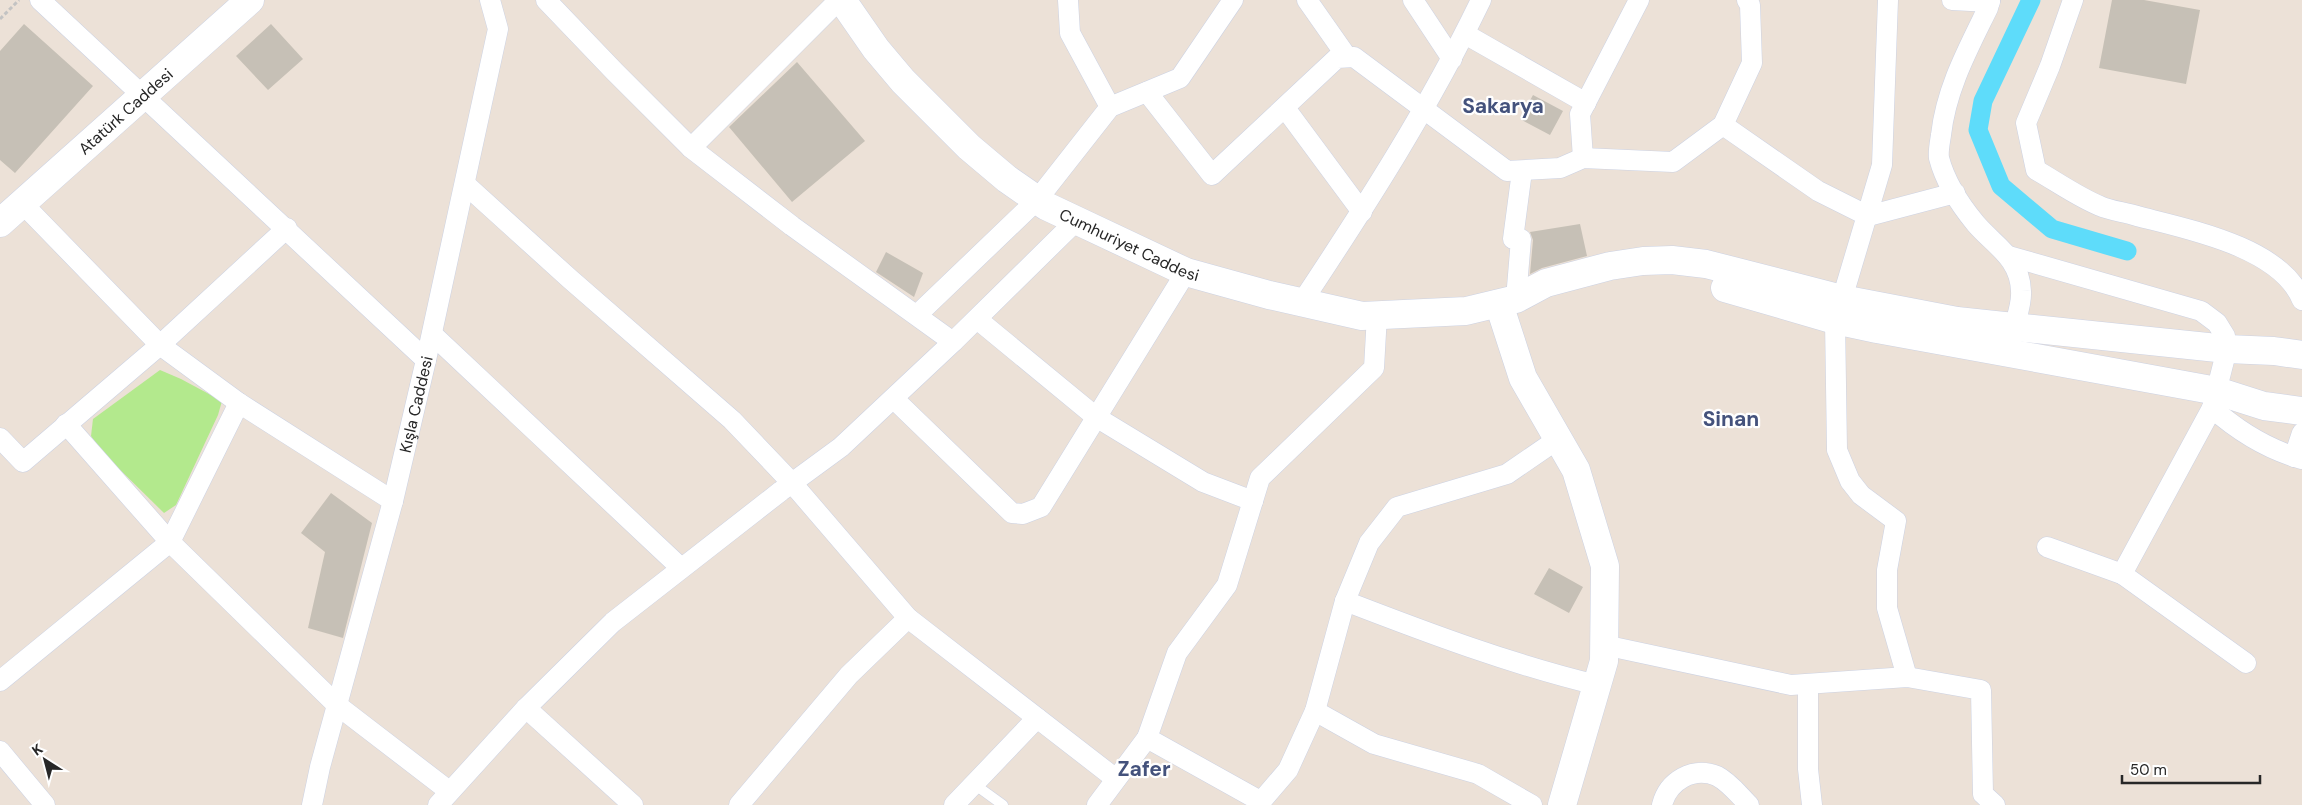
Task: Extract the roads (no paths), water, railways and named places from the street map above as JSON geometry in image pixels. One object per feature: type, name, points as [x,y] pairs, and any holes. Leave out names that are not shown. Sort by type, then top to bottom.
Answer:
[{"type":"main road","name":"Atatürk Caddesi","points":[[0,223],[250,0]]},
{"type":"main road","name":"Cumhuriyet Caddesi","points":[[840,0],[876,49],[934,114],[1000,173],[1037,200],[1186,272],[1222,283],[1362,316],[1466,311],[1508,301],[1546,283],[1610,266],[1642,261],[1672,260],[1706,264],[1839,310]]},
{"type":"main road","points":[[1508,301],[1523,378],[1576,470],[1605,566],[1604,661],[1562,805]]},
{"type":"main road","points":[[1839,310],[2227,349],[2274,350],[2302,355]]},
{"type":"main road","points":[[1839,310],[1920,338],[2214,400],[2302,411]]},
{"type":"street","points":[[40,0],[287,228],[426,360]]},
{"type":"street","name":"Kışla Caddesi","points":[[312,805],[337,705],[394,501],[432,334],[498,29],[490,0]]},
{"type":"street","points":[[546,0],[691,148],[792,226],[954,342]]},
{"type":"street","points":[[691,148],[840,0]]},
{"type":"street","points":[[1068,0],[1070,33],[1110,107]]},
{"type":"street","points":[[917,315],[1037,200],[1110,107],[1180,78],[1233,0]]},
{"type":"street","points":[[1307,0],[1347,57]]},
{"type":"street","points":[[1413,0],[1452,59]]},
{"type":"street","points":[[1302,302],[1362,212],[1424,111],[1482,0]]},
{"type":"street","points":[[1583,158],[1580,114],[1639,0]]},
{"type":"street","points":[[1146,92],[1212,175],[1337,58],[1347,57],[1354,57],[1507,171],[1560,168],[1583,158],[1673,162],[1723,125],[1752,63],[1750,5],[1747,0]]},
{"type":"street","points":[[1888,0],[1882,165],[1839,310],[1837,450],[1850,481],[1861,495],[1896,520],[1887,570],[1887,608],[1907,677]]},
{"type":"street","points":[[1952,0],[1990,1],[1962,61],[1944,110],[1939,156],[1950,186],[1976,224],[2010,256],[2022,289],[2021,302],[2014,328]]},
{"type":"street","points":[[2073,0],[2050,66],[2026,123],[2036,170],[2100,206],[2199,232],[2268,260],[2293,272],[2301,297]]},
{"type":"street","points":[[1465,34],[1586,103]]},
{"type":"street","points":[[1285,108],[1362,212]]},
{"type":"street","points":[[1723,125],[1818,191],[1868,216],[1955,193]]},
{"type":"street","points":[[1508,301],[1520,239],[1513,239],[1522,171]]},
{"type":"street","points":[[465,184],[570,279],[732,420],[792,483],[908,618],[1116,779]]},
{"type":"street","points":[[22,203],[160,345],[239,403],[394,501]]},
{"type":"street","points":[[66,424],[170,542],[337,705],[443,798],[526,708],[613,622],[792,483],[841,448],[954,342],[1076,220]]},
{"type":"street","points":[[0,438],[23,462],[160,345],[287,228]]},
{"type":"street","points":[[2010,256],[2201,311],[2218,323],[2225,336],[2227,349],[2214,400],[2122,574]]},
{"type":"street","points":[[894,398],[1012,513],[1023,514],[1041,507],[1186,272]]},
{"type":"street","points":[[1097,805],[1147,738],[1177,653],[1227,585],[1260,478],[1374,368],[1377,315]]},
{"type":"street","points":[[977,319],[1096,417],[1204,482],[1253,501]]},
{"type":"street","points":[[432,334],[681,568]]},
{"type":"street","points":[[2214,400],[2232,426],[2298,458],[2302,433]]},
{"type":"street","points":[[0,681],[170,542],[239,403]]},
{"type":"street","points":[[1147,738],[1259,803],[1288,770],[1315,711],[1345,601],[1369,543],[1397,507],[1507,474],[1558,439]]},
{"type":"street","points":[[2047,547],[2122,574],[2246,663]]},
{"type":"street","points":[[1345,601],[1461,646],[1597,685]]},
{"type":"street","points":[[739,805],[849,674],[908,618]]},
{"type":"street","points":[[1604,645],[1791,685],[1907,677],[1981,690],[1983,794],[1995,805]]},
{"type":"street","points":[[1808,685],[1808,769],[1812,805]]},
{"type":"street","points":[[526,708],[633,805]]},
{"type":"street","points":[[1315,711],[1374,744],[1478,774],[1532,805]]},
{"type":"street","points":[[954,805],[1037,718]]},
{"type":"street","points":[[0,751],[45,805]]},
{"type":"street","points":[[1662,805],[1664,797],[1678,781],[1697,773],[1718,777],[1726,782],[1749,805]]},
{"type":"lane","points":[[974,784],[1003,805]]},
{"type":"waterway","points":[[2031,0],[1983,101],[1978,130],[2001,186],[2052,229],[2127,251]]},
{"type":"district","name":"Sakarya","points":[[1503,106]]},
{"type":"district","name":"Sinan","points":[[1731,419]]},
{"type":"district","name":"Zafer","points":[[1144,769]]}]
